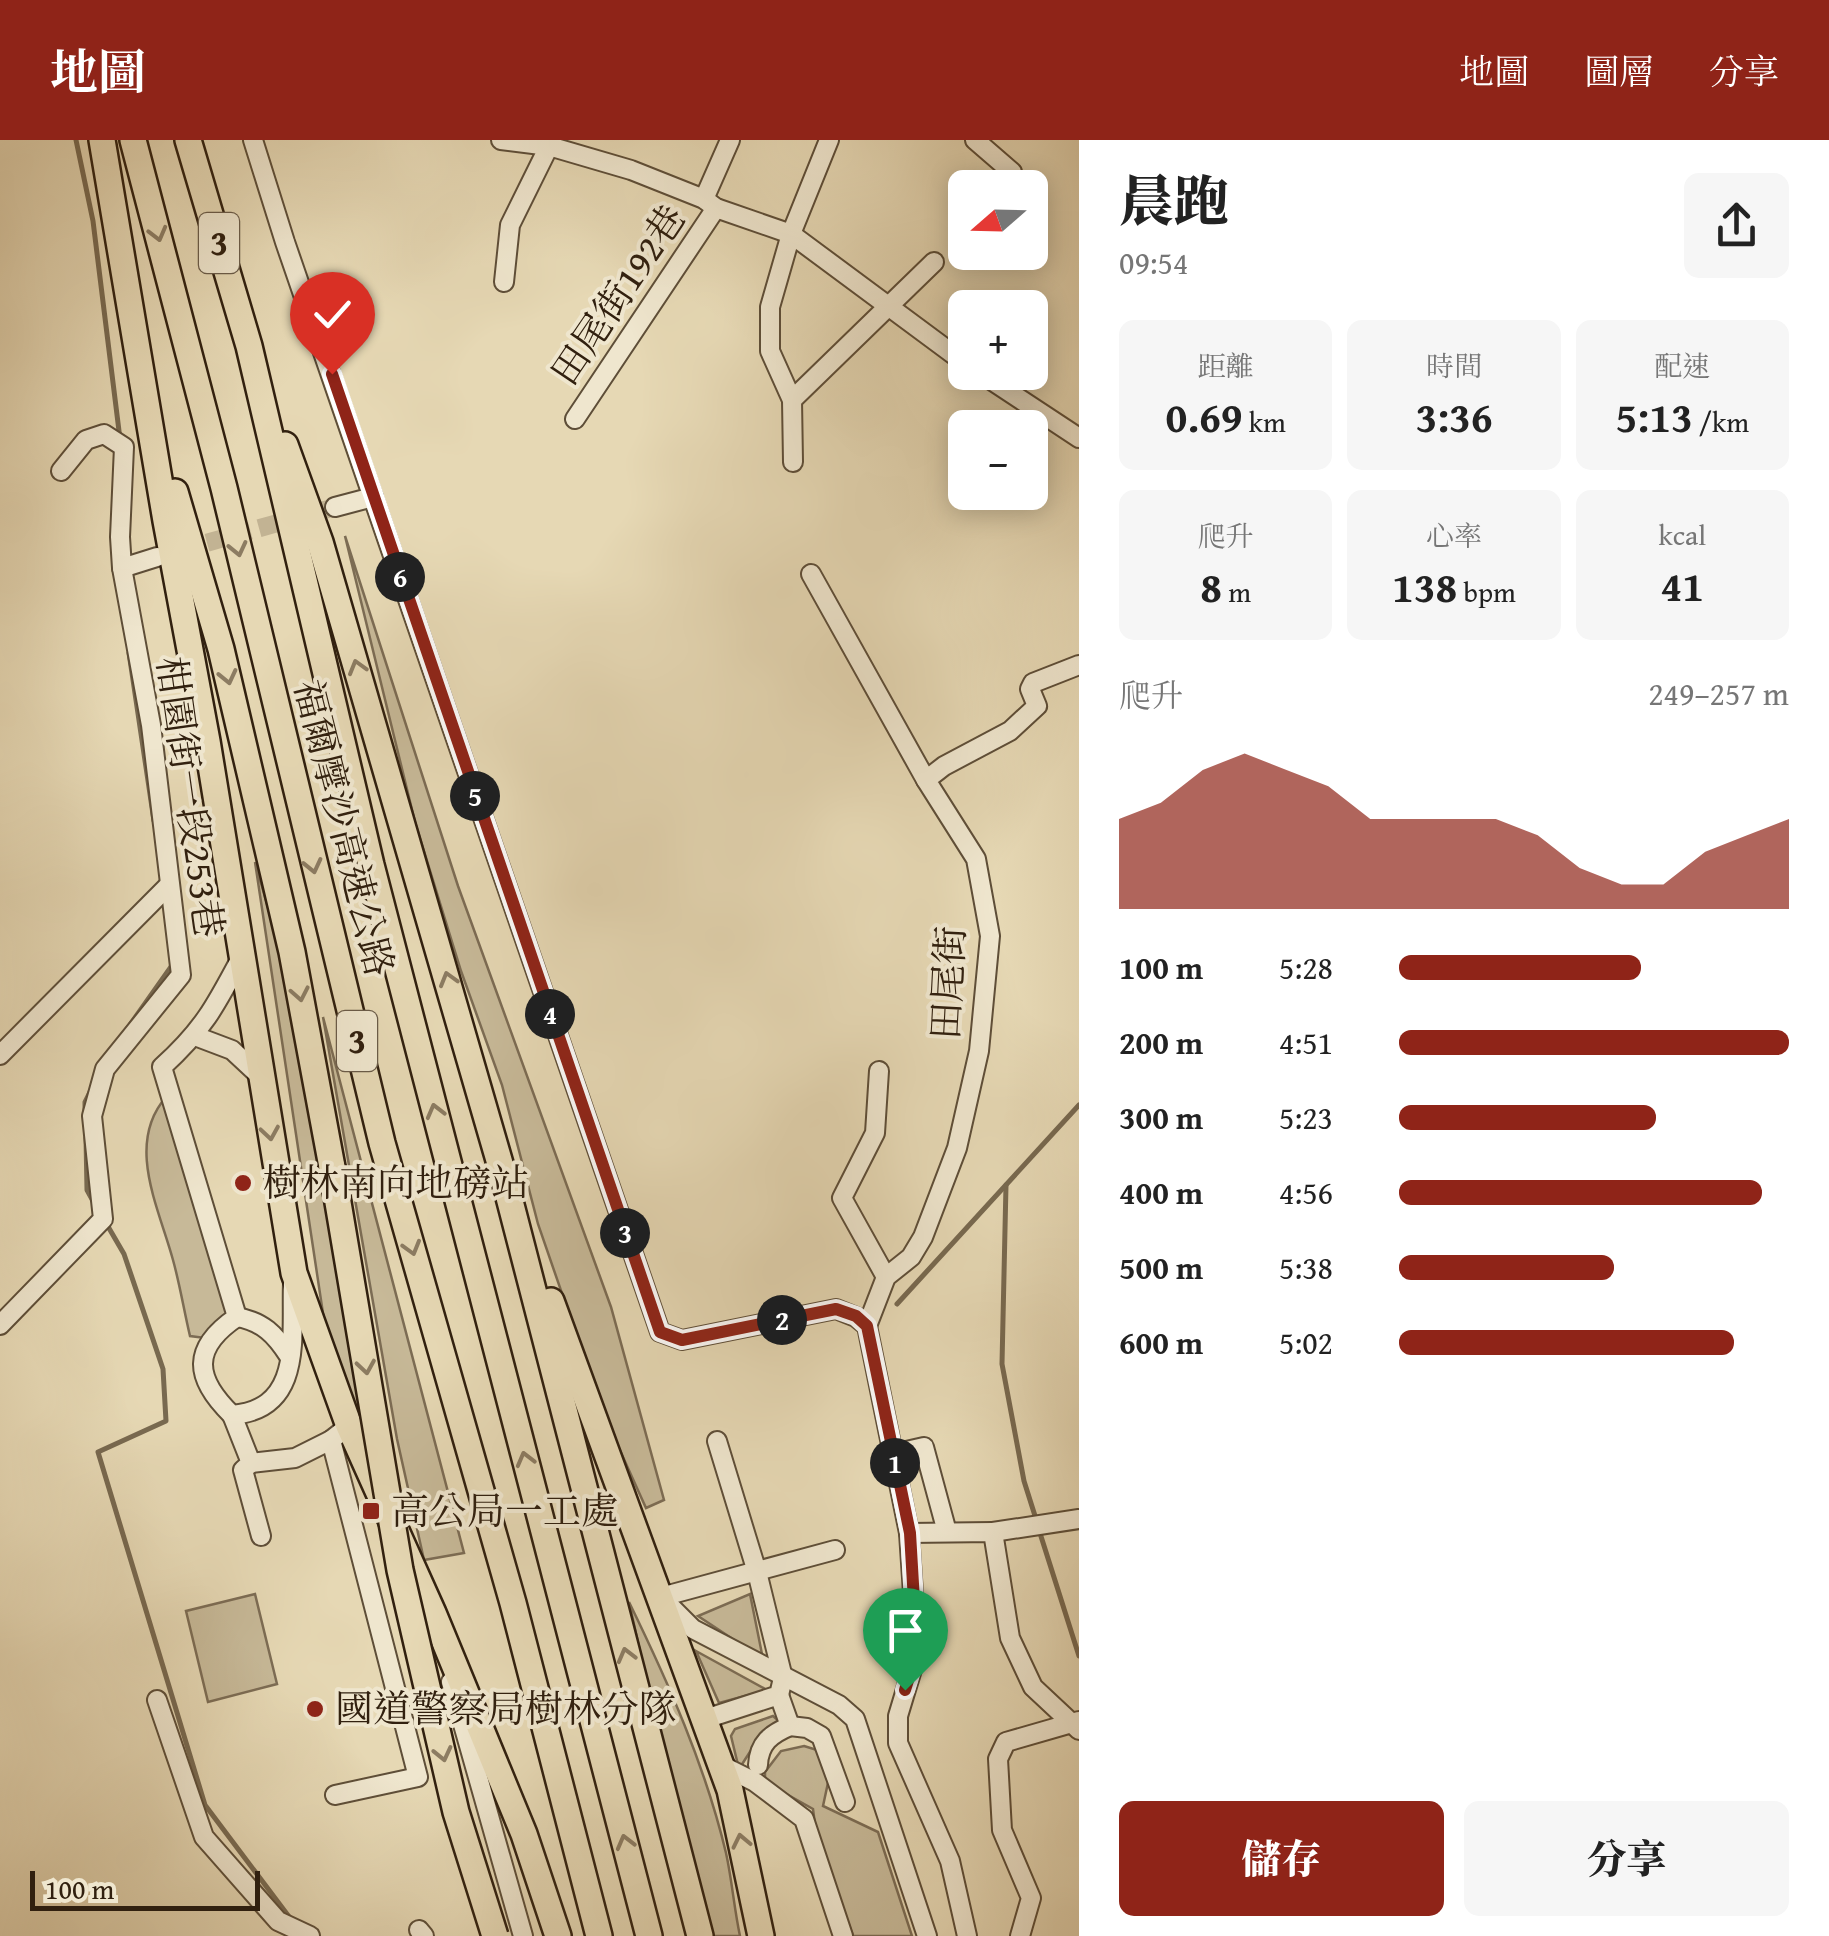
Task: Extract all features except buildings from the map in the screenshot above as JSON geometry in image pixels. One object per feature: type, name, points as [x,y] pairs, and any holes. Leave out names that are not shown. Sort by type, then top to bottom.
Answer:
[{"type":"highway","points":[[102,140],[294,1273],[340,1433],[433,1613],[524,1834],[558,1936]]},
{"type":"highway","name":"福爾摩沙高速公路","points":[[134,140],[224,488],[382,1142],[514,1603],[599,1936]]},
{"type":"highway","name":"福爾摩沙高速公路","points":[[188,140],[249,346],[370,866],[649,1936]]},
{"type":"highway","points":[[249,346],[320,542],[504,1174],[700,1936]]},
{"type":"highway","points":[[138,347],[221,649],[292,952],[400,1570],[456,1812],[495,1936]]},
{"type":"highway","points":[[504,1174],[730,1790],[762,1936]]},
{"type":"street","points":[[253,140],[660,1332],[682,1340],[836,1309],[856,1316],[867,1326],[910,1533],[917,1652],[898,1716],[898,1743],[950,1861],[967,1936]]},
{"type":"street","points":[[501,140],[550,143],[631,170],[791,234],[948,350]]},
{"type":"street","name":"田尾街192巷","points":[[575,418],[710,204],[730,140]]},
{"type":"street","points":[[792,462],[792,400],[770,351],[770,307],[791,234],[829,140]]},
{"type":"street","points":[[975,140],[1010,170]]},
{"type":"street","points":[[504,282],[510,224],[550,143]]},
{"type":"street","points":[[792,400],[934,262]]},
{"type":"street","points":[[1007,390],[1079,438]]},
{"type":"street","name":"柑園街一段253巷","points":[[0,1325],[103,1219],[92,1116],[106,1069],[181,975],[151,725],[122,568],[124,446],[104,434],[86,440],[61,471]]},
{"type":"street","points":[[335,507],[373,497]]},
{"type":"street","points":[[122,568],[157,557]]},
{"type":"street","name":"田尾街","points":[[811,574],[926,780],[976,859],[990,936],[979,1051],[957,1148],[923,1237],[911,1257],[886,1277],[867,1326]]},
{"type":"street","points":[[926,780],[944,766],[1010,731],[1036,706],[1030,689],[1033,683],[1079,664]]},
{"type":"street","points":[[0,1055],[169,885]]},
{"type":"street","points":[[236,1317],[162,1066],[195,1036],[215,1008],[242,956]]},
{"type":"street","points":[[195,1036],[232,1050],[261,1077]]},
{"type":"street","points":[[878,1071],[875,1133],[842,1198],[886,1277]]},
{"type":"street","points":[[232,1415],[253,1413],[276,1398],[286,1384],[294,1273]]},
{"type":"street","points":[[251,1463],[232,1415],[216,1400],[204,1375],[203,1354],[213,1333],[236,1317],[255,1321],[274,1334],[290,1357]]},
{"type":"street","points":[[261,1536],[243,1470],[251,1463],[295,1458],[340,1433],[418,1776],[335,1796]]},
{"type":"street","points":[[718,1441],[756,1572],[790,1726]]},
{"type":"street","points":[[893,1454],[924,1447],[947,1532]]},
{"type":"street","points":[[910,1533],[992,1532],[1079,1519]]},
{"type":"street","points":[[992,1532],[1010,1638],[1033,1687],[1077,1725]]},
{"type":"street","points":[[661,1597],[835,1550]]},
{"type":"street","points":[[661,1597],[693,1629],[781,1686],[839,1705],[855,1720],[927,1936]]},
{"type":"street","points":[[433,1613],[476,1779],[523,1936]]},
{"type":"street","points":[[704,1719],[781,1686]]},
{"type":"street","points":[[157,1700],[204,1837],[278,1921],[310,1936]]},
{"type":"street","points":[[1020,1936],[1031,1898],[1002,1830],[998,1759],[1006,1742],[1077,1725]]},
{"type":"street","points":[[758,1765],[764,1741],[790,1726],[807,1728],[822,1736],[845,1802]]},
{"type":"street","points":[[721,1764],[754,1782],[804,1819],[843,1936]]},
{"type":"shaded area","points":[[345,536],[458,886],[611,1307],[664,1500],[646,1508],[604,1415],[538,1224],[502,1085],[461,971],[415,822]]},
{"type":"shaded area","points":[[255,862],[288,978],[367,1437],[327,1340]]},
{"type":"shaded area","points":[[323,1017],[464,1553],[424,1560],[397,1439]]},
{"type":"shaded area","points":[[166,1097],[227,1314],[211,1326],[205,1338],[190,1336],[149,1177],[148,1135],[154,1115]]},
{"type":"shaded area","points":[[255,1594],[277,1684],[208,1702],[186,1611]]},
{"type":"shaded area","points":[[750,1594],[763,1659],[698,1616]]},
{"type":"shaded area","points":[[629,1602],[671,1693],[707,1788],[726,1853],[740,1936],[713,1936]]},
{"type":"shaded area","points":[[696,1651],[767,1690],[719,1703]]},
{"type":"shaded area","points":[[773,1716],[781,1723],[762,1733],[739,1769],[731,1736],[735,1729]]},
{"type":"shaded area","points":[[804,1746],[817,1750],[829,1778],[823,1806],[878,1832],[912,1936],[853,1936],[816,1832],[813,1809],[765,1782],[765,1772],[781,1751]]},
{"type":"waterway","points":[[76,140],[93,221],[120,439]]},
{"type":"waterway","points":[[129,653],[154,821]]},
{"type":"waterway","points":[[127,1029],[173,964]]},
{"type":"waterway","points":[[85,1112],[91,1090]]},
{"type":"waterway","points":[[897,1304],[1079,1105]]},
{"type":"waterway","points":[[86,1138],[87,1190],[93,1201]]},
{"type":"waterway","points":[[1006,1185],[1002,1364],[1024,1481],[1036,1519]]},
{"type":"waterway","points":[[106,1223],[124,1254],[163,1369],[166,1421],[98,1452],[205,1805],[293,1922]]},
{"type":"waterway","points":[[1039,1530],[1079,1656]]},
{"type":"tunnel","points":[[181,550],[335,507]]},
{"type":"place","name":"樹林南向地磅站","points":[[243,1183]]},
{"type":"place","name":"高公局一工處","points":[[371,1511]]},
{"type":"place","name":"國道警察局樹林分隊","points":[[315,1709]]},
{"type":"route","points":[[332,374],[660,1332],[682,1340],[836,1309],[856,1316],[867,1326],[910,1533],[917,1652],[905,1690]]}]
